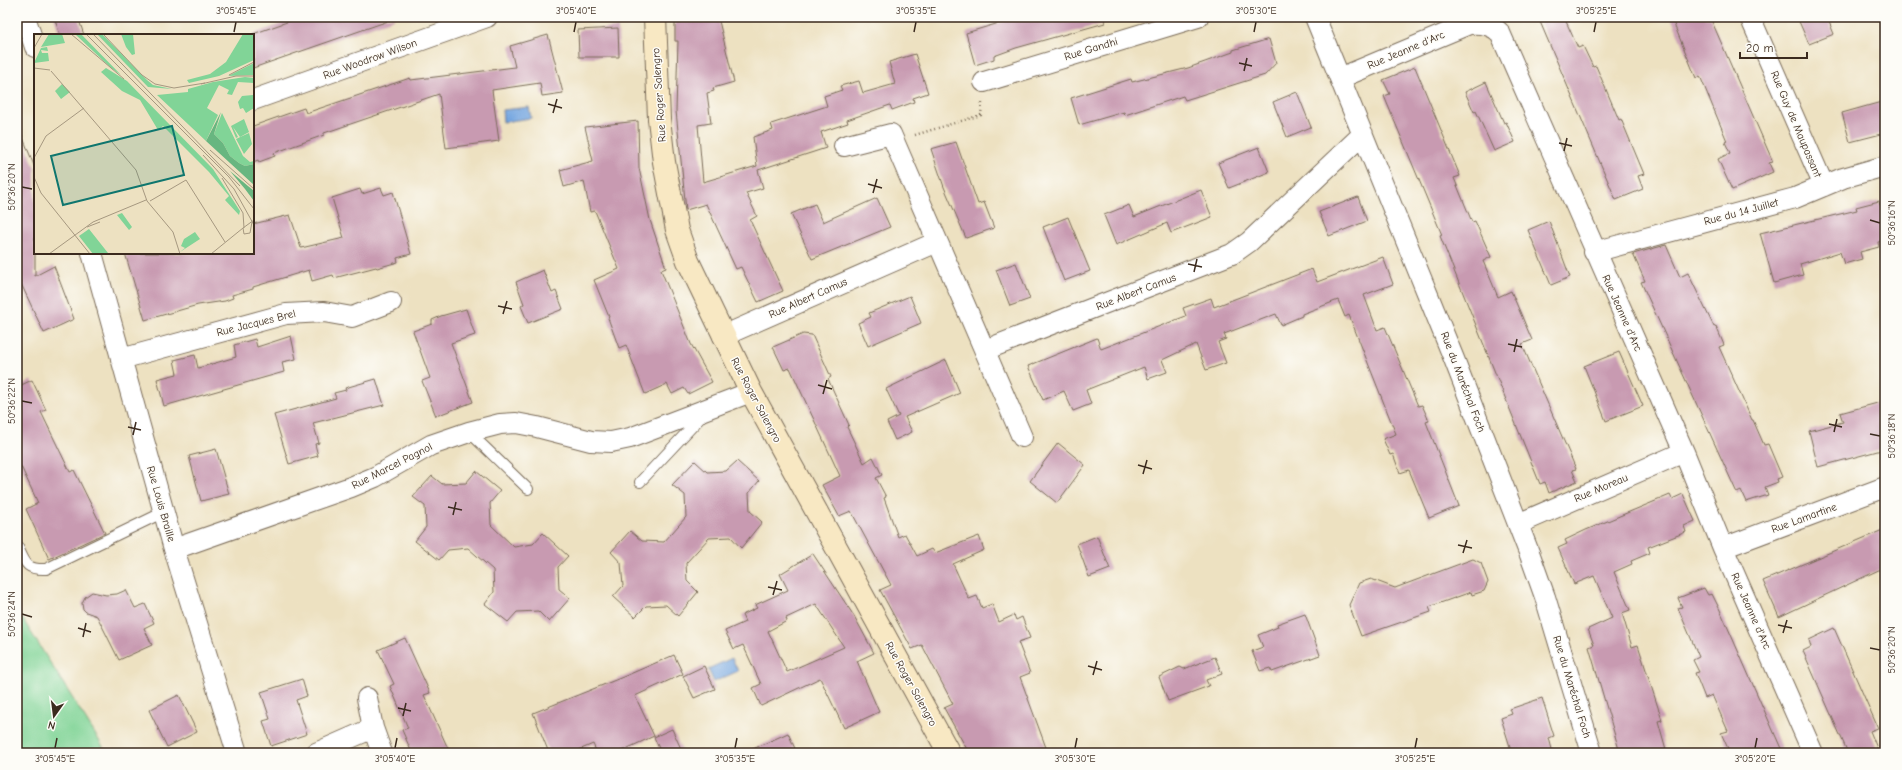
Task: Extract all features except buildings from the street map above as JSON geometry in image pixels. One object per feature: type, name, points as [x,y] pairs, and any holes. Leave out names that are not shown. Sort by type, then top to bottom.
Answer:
[{"type":"street","points":[[25,17],[34,43]]},
{"type":"street","name":"Rue Woodrow Wilson","points":[[254,100],[487,17]]},
{"type":"street","name":"Rue Roger Salengro","points":[[655,17],[659,118],[670,201],[677,230],[688,261],[751,392],[949,753]]},
{"type":"street","name":"Rue Gandhi","points":[[984,82],[1198,17]]},
{"type":"street","name":"Rue du Maréchal Foch","points":[[1315,17],[1454,359],[1518,524],[1544,597],[1592,753]]},
{"type":"street","name":"Rue Guy de Maupassant","points":[[1750,17],[1824,186]]},
{"type":"street","name":"Rue Jeanne d'Arc","points":[[1340,78],[1469,24],[1483,24],[1496,29],[1506,46],[1594,252],[1684,452],[1723,548],[1813,753]]},
{"type":"street","points":[[844,146],[890,134],[1022,437]]},
{"type":"street","name":"Rue Albert Camus","points":[[985,350],[1222,258],[1236,251],[1249,242],[1363,134]]},
{"type":"street","name":"Rue du 14 Juillet","points":[[1594,252],[1795,198],[1848,176],[1885,166]]},
{"type":"street","name":"Rue Albert Camus","points":[[723,336],[937,242]]},
{"type":"street","name":"Rue Louis Braille","points":[[92,254],[174,549],[237,753]]},
{"type":"street","name":"Rue Jacques Brel","points":[[121,359],[281,315],[300,312],[324,312],[352,317],[391,302]]},
{"type":"street","name":"Rue Marcel Pagnol","points":[[174,549],[351,487],[375,477],[430,445],[469,432],[500,424],[516,423],[591,441],[611,442],[630,438],[751,392]]},
{"type":"street","name":"Rue Moreau","points":[[1518,524],[1684,452]]},
{"type":"street","name":"Rue Lamartine","points":[[1723,548],[1885,487]]},
{"type":"street","points":[[367,698],[373,728],[382,753]]},
{"type":"street","points":[[316,753],[373,728]]},
{"type":"lane","points":[[640,482],[710,408]]},
{"type":"lane","points":[[469,432],[528,489]]},
{"type":"lane","points":[[17,545],[26,565],[35,570],[46,570],[164,512]]},
{"type":"path","points":[[890,134],[914,136],[981,115],[984,82]]},
{"type":"green space","points":[[17,610],[107,753],[17,753]]},
{"type":"water","points":[[529,107],[531,118],[503,122],[502,110]]},
{"type":"water","points":[[732,658],[738,671],[714,682],[708,669]]}]
